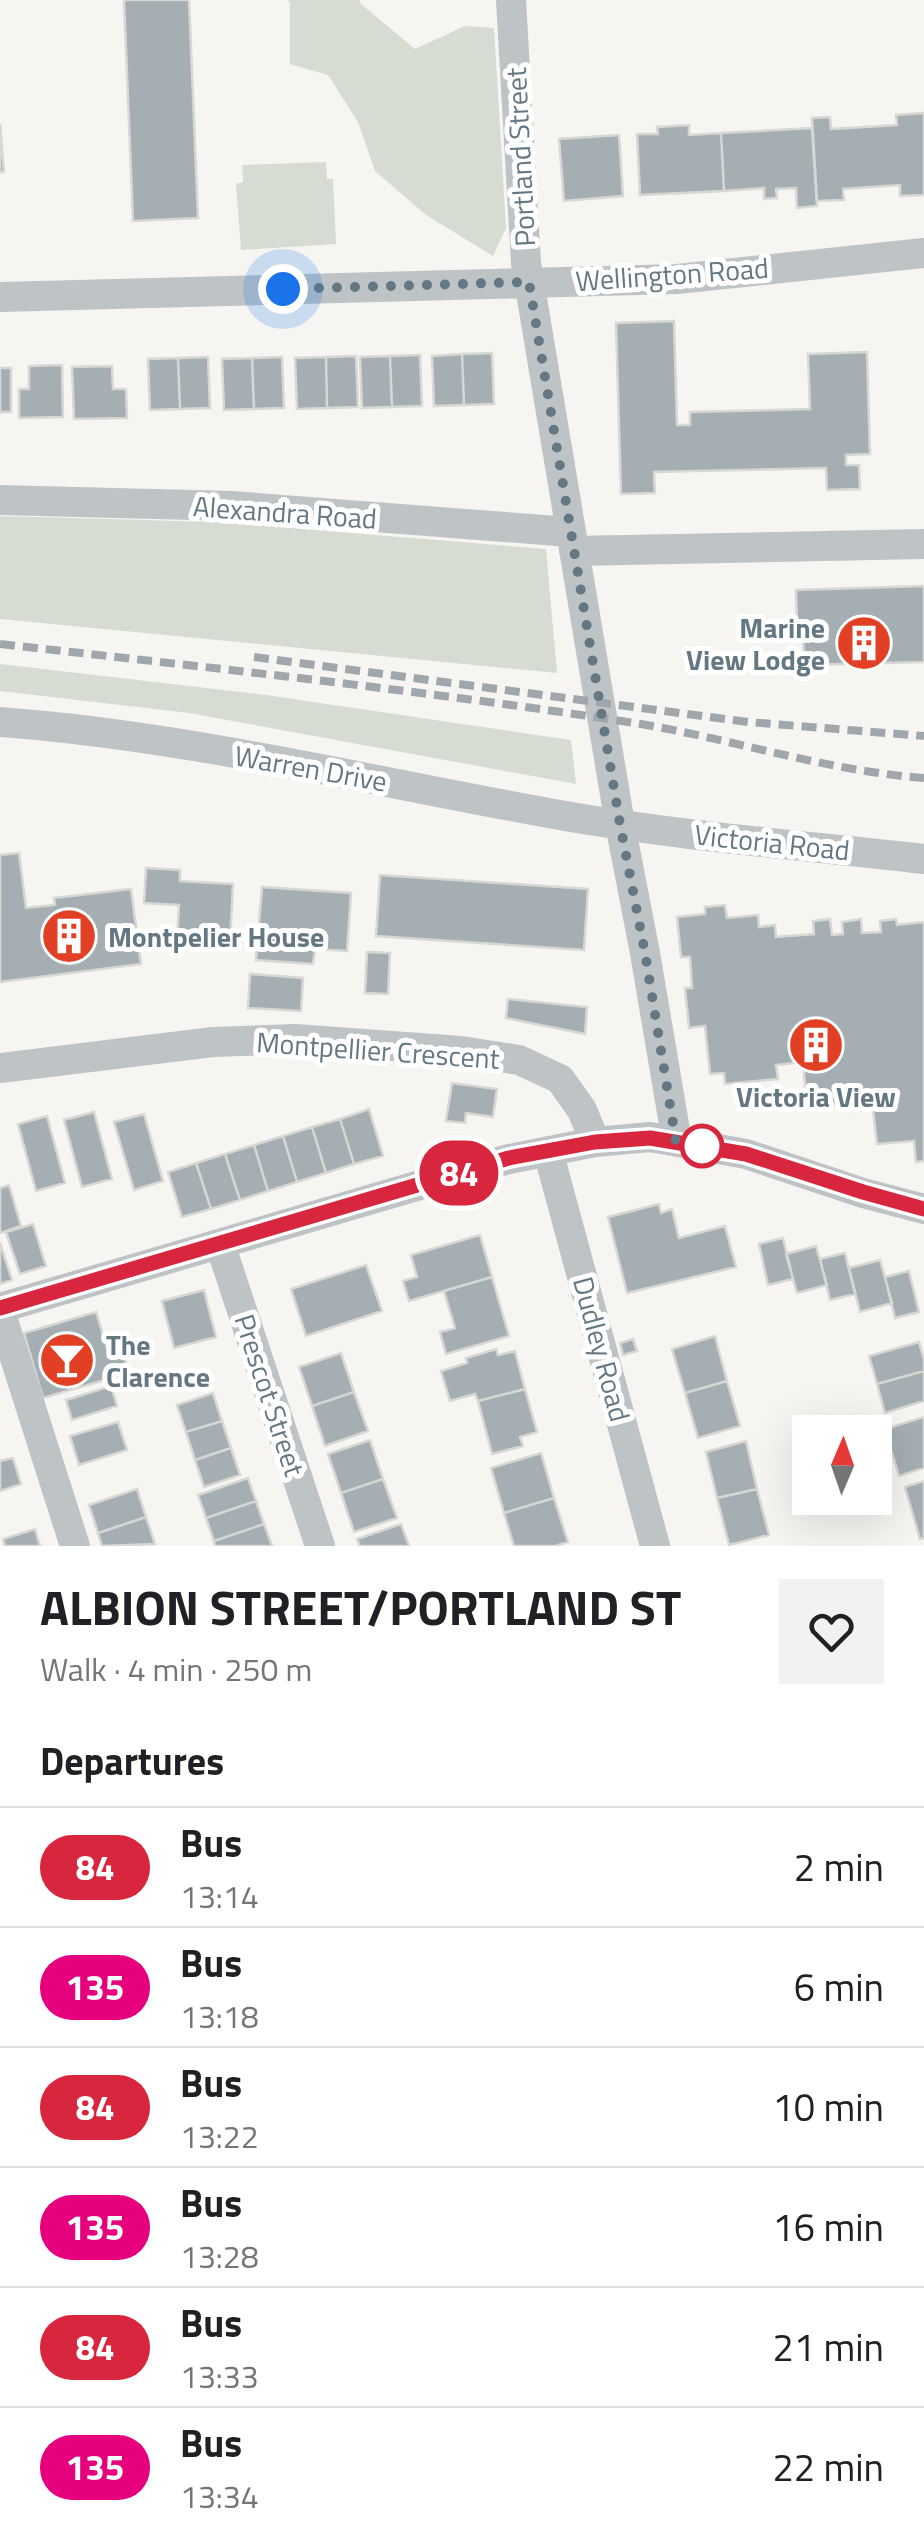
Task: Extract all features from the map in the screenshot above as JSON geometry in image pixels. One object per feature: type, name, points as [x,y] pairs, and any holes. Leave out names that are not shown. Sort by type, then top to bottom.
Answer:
[{"type":"street","name":"Portland Street","points":[[510,0],[527,272],[676,1142]]},
{"type":"street","name":"Wellington Road","points":[[0,297],[527,272],[677,279],[924,253]]},
{"type":"street","name":"Alexandra Road","points":[[0,500],[232,506],[572,542],[924,544]]},
{"type":"street","name":"Warren Drive","points":[[0,722],[94,730],[620,824]]},
{"type":"street","name":"Victoria Road","points":[[620,824],[924,858]]},
{"type":"street","name":"Montpellier Crescent","points":[[0,1068],[213,1042],[279,1040],[461,1051],[519,1060],[560,1078],[582,1110],[595,1142]]},
{"type":"street","points":[[76,1546],[0,1310],[509,1158],[595,1142],[650,1138],[746,1154],[924,1209]]},
{"type":"street","name":"Dudley Road","points":[[548,1152],[655,1546]]},
{"type":"street","name":"Prescot Street","points":[[220,1244],[320,1546]]},
{"type":"shaded area","points":[[287,0],[359,0],[415,49],[465,26],[494,28],[506,228],[493,256],[426,215],[375,171],[358,122],[328,75],[290,64]]},
{"type":"shaded area","points":[[326,162],[327,179],[333,179],[336,244],[241,250],[236,184],[243,182],[242,165]]},
{"type":"shaded area","points":[[0,516],[217,522],[546,549],[557,673],[0,619]]},
{"type":"shaded area","points":[[0,664],[266,695],[571,740],[576,784],[189,713],[0,691]]},
{"type":"building","points":[[124,0],[189,0],[198,218],[133,221]]},
{"type":"building","points":[[924,113],[924,195],[900,196],[900,185],[843,189],[844,200],[817,201],[812,118],[830,117],[831,129],[897,125],[896,115]]},
{"type":"building","points":[[0,124],[4,172],[0,172]]},
{"type":"building","points":[[689,125],[689,135],[721,133],[724,191],[640,195],[637,134],[658,134],[657,127]]},
{"type":"building","points":[[812,128],[817,206],[797,208],[796,188],[776,189],[777,198],[764,199],[764,188],[724,191],[721,133]]},
{"type":"building","points":[[619,135],[623,196],[564,201],[559,139]]},
{"type":"building","points":[[674,321],[677,425],[690,425],[690,412],[810,409],[808,354],[867,352],[870,454],[846,455],[846,465],[859,465],[860,489],[827,490],[826,468],[654,472],[655,493],[621,494],[616,323]]},
{"type":"building","points":[[492,353],[494,404],[464,405],[462,354]]},
{"type":"building","points":[[462,354],[464,405],[434,406],[432,356]]},
{"type":"building","points":[[420,355],[422,406],[392,407],[390,356]]},
{"type":"building","points":[[356,356],[358,407],[327,408],[326,357]]},
{"type":"building","points":[[390,356],[392,407],[362,408],[360,357]]},
{"type":"building","points":[[208,357],[210,408],[180,409],[178,358]]},
{"type":"building","points":[[282,357],[284,408],[254,409],[252,358]]},
{"type":"building","points":[[326,357],[327,408],[297,409],[295,358]]},
{"type":"building","points":[[178,358],[180,409],[150,410],[148,359]]},
{"type":"building","points":[[252,358],[254,409],[224,410],[222,359]]},
{"type":"building","points":[[62,365],[63,417],[19,418],[19,389],[29,389],[29,366]]},
{"type":"building","points":[[112,366],[113,389],[126,389],[127,418],[74,419],[72,367]]},
{"type":"building","points":[[0,368],[11,368],[11,412],[0,412]]},
{"type":"building","name":"Marine View Lodge","points":[[924,586],[924,662],[804,665],[803,624],[797,624],[796,590]]},
{"type":"building","name":"Montpelier House","points":[[19,853],[26,908],[55,905],[54,898],[131,889],[141,964],[0,982],[0,855]]},
{"type":"building","points":[[146,868],[180,870],[180,881],[233,884],[230,944],[177,941],[179,905],[144,903]]},
{"type":"building","points":[[380,875],[588,889],[584,950],[376,936]]},
{"type":"building","points":[[262,887],[351,893],[347,951],[315,949],[313,964],[256,960]]},
{"type":"building","name":"Victoria View","points":[[725,905],[727,918],[758,915],[759,927],[775,925],[776,937],[814,934],[813,921],[830,919],[832,935],[843,934],[842,922],[861,919],[862,933],[881,932],[880,921],[896,919],[897,925],[924,922],[924,1161],[916,1162],[914,1141],[877,1144],[873,1109],[855,1111],[852,1086],[840,1088],[841,1104],[807,1107],[803,1062],[776,1065],[778,1079],[725,1084],[724,1073],[710,1074],[705,1026],[689,1028],[685,988],[692,988],[690,957],[681,957],[677,917],[705,914],[705,907]]},
{"type":"building","points":[[367,952],[390,953],[388,994],[365,993]]},
{"type":"building","points":[[250,974],[303,978],[301,1011],[248,1008]]},
{"type":"building","points":[[508,999],[587,1007],[585,1034],[506,1018]]},
{"type":"building","points":[[452,1083],[497,1089],[493,1117],[466,1113],[465,1123],[446,1121]]},
{"type":"building","points":[[369,1109],[383,1156],[354,1164],[340,1119]]},
{"type":"building","points":[[94,1112],[112,1179],[82,1187],[64,1120]]},
{"type":"building","points":[[144,1114],[163,1181],[134,1190],[114,1122]]},
{"type":"building","points":[[47,1116],[65,1183],[36,1191],[18,1124]]},
{"type":"building","points":[[340,1119],[354,1164],[326,1173],[312,1127]]},
{"type":"building","points":[[312,1127],[326,1173],[297,1182],[283,1136]]},
{"type":"building","points":[[283,1136],[297,1182],[268,1191],[254,1145]]},
{"type":"building","points":[[254,1145],[268,1191],[240,1200],[225,1154]]},
{"type":"building","points":[[225,1154],[240,1200],[211,1209],[196,1163]]},
{"type":"building","points":[[196,1163],[211,1209],[182,1217],[168,1172]]},
{"type":"building","points":[[9,1185],[21,1226],[0,1233],[0,1188]]},
{"type":"building","points":[[659,1204],[661,1213],[672,1209],[679,1238],[725,1226],[736,1267],[627,1293],[608,1217]]},
{"type":"building","points":[[33,1224],[46,1266],[20,1274],[6,1232]]},
{"type":"building","points":[[480,1235],[492,1277],[409,1301],[403,1281],[417,1277],[411,1255]]},
{"type":"building","points":[[783,1238],[793,1279],[768,1285],[759,1244]]},
{"type":"building","points":[[0,1243],[12,1280],[0,1284]]},
{"type":"building","points":[[816,1246],[827,1285],[797,1293],[786,1254]]},
{"type":"building","points":[[845,1253],[855,1294],[830,1300],[820,1259]]},
{"type":"building","points":[[880,1260],[892,1303],[860,1312],[849,1268]]},
{"type":"building","points":[[366,1265],[382,1311],[306,1336],[291,1289]]},
{"type":"building","points":[[909,1271],[919,1312],[895,1318],[885,1277]]},
{"type":"building","points":[[492,1277],[509,1336],[446,1354],[440,1332],[455,1328],[444,1291]]},
{"type":"building","points":[[204,1290],[216,1337],[174,1348],[162,1301]]},
{"type":"building","points":[[96,1312],[108,1351],[121,1347],[129,1373],[43,1398],[24,1333]]},
{"type":"building","points":[[715,1336],[727,1381],[685,1393],[672,1349]]},
{"type":"building","points":[[633,1339],[637,1351],[623,1355],[620,1343]]},
{"type":"building","points":[[919,1342],[924,1371],[877,1384],[869,1356]]},
{"type":"building","points":[[496,1349],[498,1355],[515,1351],[525,1389],[478,1401],[475,1394],[450,1401],[441,1371]]},
{"type":"building","points":[[341,1353],[354,1392],[312,1406],[299,1367]]},
{"type":"building","points":[[924,1371],[924,1401],[885,1413],[877,1384]]},
{"type":"building","points":[[727,1381],[740,1426],[698,1438],[685,1393]]},
{"type":"building","points":[[111,1386],[117,1406],[72,1420],[66,1400]]},
{"type":"building","points":[[525,1389],[537,1432],[520,1437],[523,1446],[492,1454],[478,1401]]},
{"type":"building","points":[[354,1392],[368,1431],[325,1446],[312,1406]]},
{"type":"building","points":[[213,1393],[222,1421],[186,1432],[177,1405]]},
{"type":"building","points":[[924,1417],[924,1468],[899,1476],[892,1452],[892,1427]]},
{"type":"building","points":[[222,1421],[231,1448],[195,1460],[186,1432]]},
{"type":"building","points":[[118,1422],[127,1450],[79,1465],[70,1436]]},
{"type":"building","points":[[370,1440],[383,1479],[341,1493],[328,1454]]},
{"type":"building","points":[[746,1441],[757,1489],[717,1498],[706,1452]]},
{"type":"building","points":[[231,1448],[240,1475],[204,1487],[195,1460]]},
{"type":"building","points":[[541,1453],[554,1498],[504,1513],[491,1468]]},
{"type":"building","points":[[13,1458],[21,1484],[0,1491],[0,1461]]},
{"type":"building","points":[[248,1478],[256,1501],[206,1518],[198,1495]]},
{"type":"building","points":[[383,1479],[397,1518],[354,1532],[341,1493]]},
{"type":"building","points":[[924,1481],[924,1538],[920,1539],[905,1487]]},
{"type":"building","points":[[137,1489],[146,1517],[98,1533],[89,1505]]},
{"type":"building","points":[[757,1489],[769,1535],[729,1545],[717,1498]]},
{"type":"building","points":[[554,1498],[568,1542],[555,1546],[514,1546],[504,1513]]},
{"type":"building","points":[[256,1501],[264,1524],[214,1541],[206,1518]]},
{"type":"building","points":[[146,1517],[155,1544],[102,1546],[98,1533]]},
{"type":"building","points":[[264,1524],[272,1546],[215,1546],[214,1541]]},
{"type":"building","points":[[401,1524],[409,1546],[360,1546],[357,1539]]},
{"type":"building","points":[[35,1529],[40,1546],[5,1546],[3,1539]]},
{"type":"railway","points":[[0,644],[561,712],[641,724],[852,769],[924,778]]},
{"type":"railway","points":[[254,657],[748,722],[924,736]]},
{"type":"bus line","name":"84","points":[[0,1308],[509,1158],[595,1142],[650,1138],[746,1154],[924,1209]]},
{"type":"place","name":"Marine View Lodge","points":[[864,643]]},
{"type":"place","name":"Montpelier House","points":[[69,936]]},
{"type":"place","name":"Victoria View","points":[[816,1045]]},
{"type":"place","name":"The Clarence","points":[[67,1360]]},
{"type":"route","points":[[283,289],[529,282],[676,1142],[702,1146]]}]
